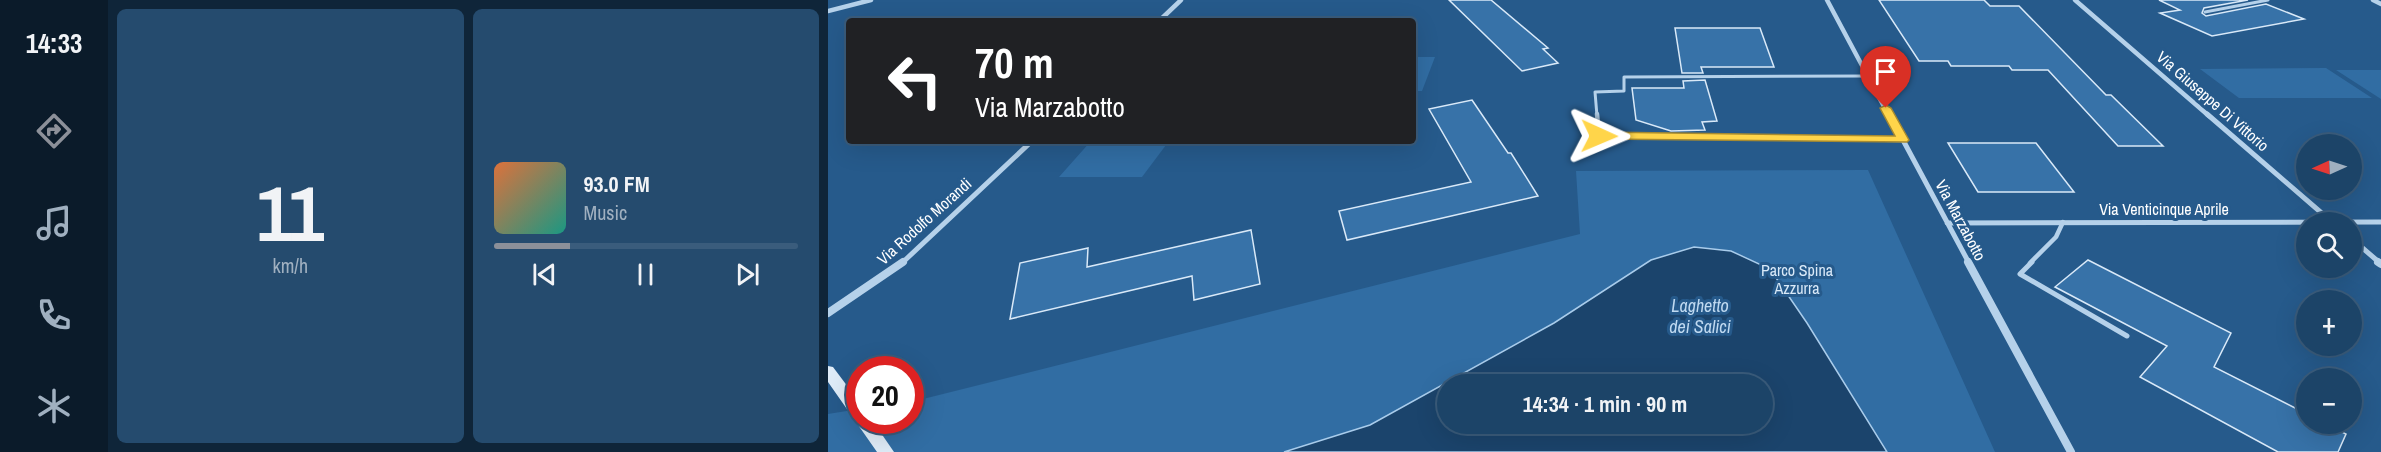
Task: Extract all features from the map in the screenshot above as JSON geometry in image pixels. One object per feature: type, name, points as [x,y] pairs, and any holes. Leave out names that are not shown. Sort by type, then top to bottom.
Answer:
[{"type":"main road","points":[[828,371],[846,396]]},
{"type":"main road","points":[[873,434],[886,452]]},
{"type":"street","points":[[828,11],[870,0]]},
{"type":"street","points":[[1162,18],[1181,0]]},
{"type":"street","name":"Via Marzabotto","points":[[1827,0],[2072,452]]},
{"type":"street","name":"Via Giuseppe Di Vittorio","points":[[2075,0],[2320,212]]},
{"type":"street","points":[[2373,0],[2381,4]]},
{"type":"street","name":"Via Rodolfo Morandi","points":[[828,313],[901,264],[1029,144]]},
{"type":"street","name":"Via Venticinque Aprile","points":[[1947,223],[2296,222]]},
{"type":"street","name":"Via Venticinque Aprile","points":[[2362,222],[2381,222]]},
{"type":"street","points":[[2362,248],[2381,264]]},
{"type":"lane","points":[[2205,12],[2268,0]]},
{"type":"lane","points":[[1868,76],[1624,77],[1624,91],[1595,92],[1599,136],[1903,140]]},
{"type":"lane","points":[[2063,222],[2056,237],[2020,274],[2127,336]]},
{"type":"green space","points":[[1416,57],[1435,57],[1422,91],[1416,91]]},
{"type":"green space","points":[[2326,68],[2372,98],[2239,98],[2200,69]]},
{"type":"green space","points":[[2336,70],[2381,70],[2381,99]]},
{"type":"green space","points":[[1088,144],[1167,144],[1142,177],[1059,177]]},
{"type":"green space","name":"Parco Spina Azzurra","points":[[1868,170],[1995,452],[828,452],[828,414],[846,411],[846,434],[924,434],[924,399],[1580,234],[1576,171]]},
{"type":"water","name":"Laghetto dei Salici","points":[[1694,247],[1731,251],[1770,269],[1807,323],[1887,452],[1284,452],[1370,425],[1437,388],[1437,434],[1773,434],[1773,374],[1462,374],[1554,323],[1651,260]]},
{"type":"building","points":[[1449,0],[1491,0],[1548,48],[1543,49],[1558,63],[1522,71]]},
{"type":"building","points":[[1879,0],[1984,0],[1990,6],[2019,6],[2106,95],[2111,95],[2163,146],[2118,146],[2048,70],[2012,70],[2009,66],[1951,66],[1948,61],[1919,61]]},
{"type":"building","points":[[2159,0],[2248,0],[2204,8],[2202,13],[2206,16],[2266,4],[2304,19],[2212,36],[2160,13],[2180,10]]},
{"type":"building","points":[[1675,28],[1760,28],[1774,67],[1701,67],[1703,73],[1682,73]]},
{"type":"building","points":[[1705,80],[1717,121],[1702,122],[1705,130],[1671,131],[1636,120],[1632,88],[1684,88],[1683,81]]},
{"type":"building","points":[[1472,100],[1508,153],[1511,153],[1538,196],[1347,240],[1339,211],[1471,182],[1429,109]]},
{"type":"building","points":[[1948,143],[2036,143],[2074,192],[1978,192]]},
{"type":"building","points":[[1251,230],[1260,284],[1194,300],[1192,276],[1010,319],[1020,263],[1088,248],[1087,267]]},
{"type":"building","points":[[2088,260],[2231,333],[2214,367],[2296,408],[2296,434],[2346,434],[2338,452],[2278,452],[2140,377],[2167,346],[2055,287]]},
{"type":"route","points":[[1599,136],[1903,140],[1886,108]]}]
